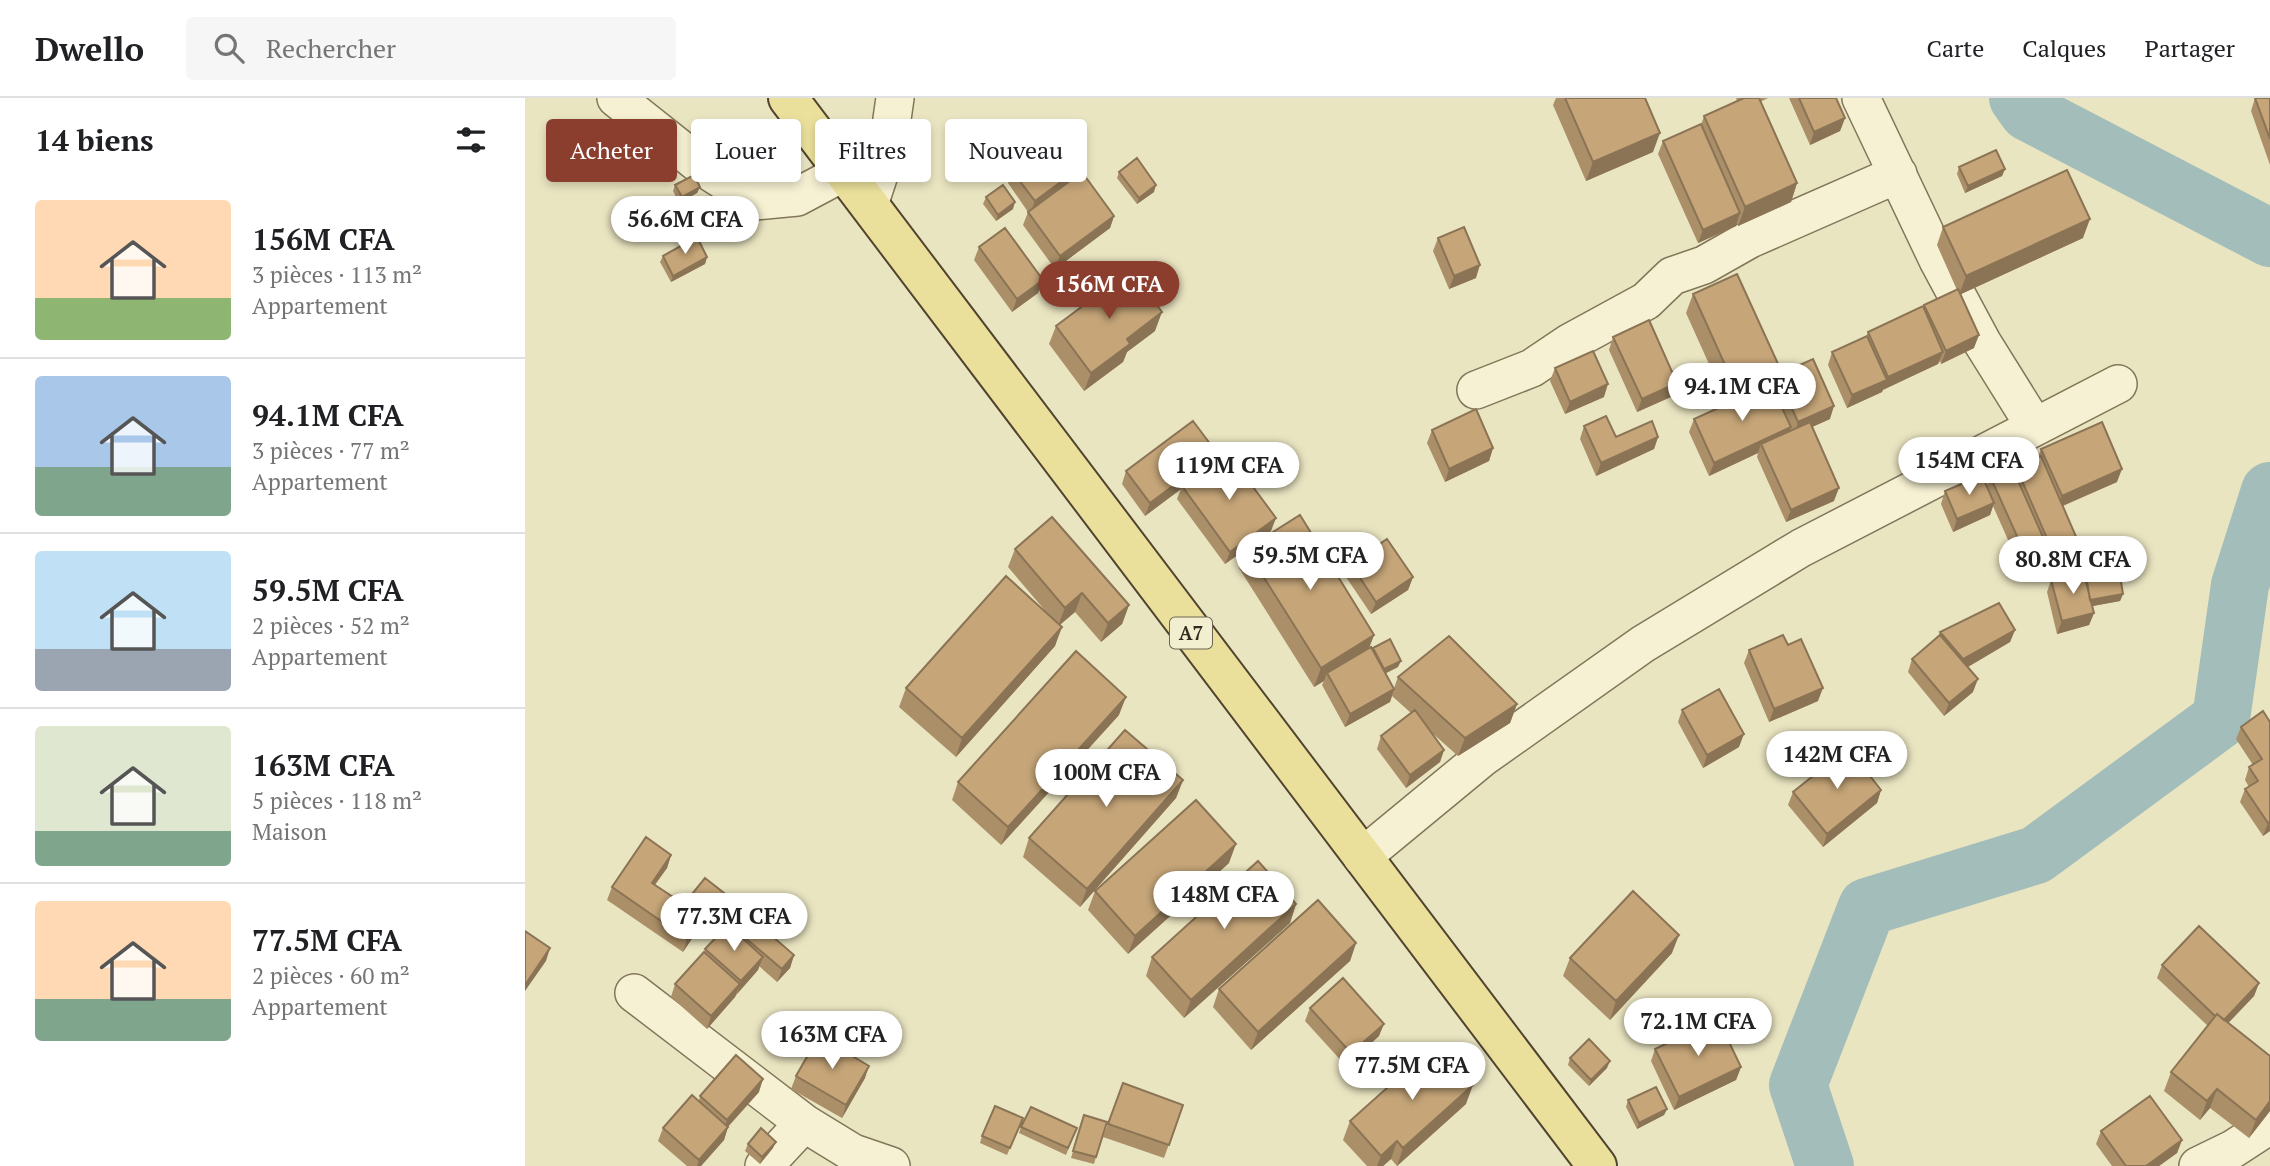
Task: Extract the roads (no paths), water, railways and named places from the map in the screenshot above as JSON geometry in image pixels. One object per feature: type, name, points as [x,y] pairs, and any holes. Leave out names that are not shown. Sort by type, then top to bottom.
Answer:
[{"type":"main road","name":"A7","points":[[788,98],[815,134]]},
{"type":"main road","name":"A7","points":[[852,182],[1597,1166]]},
{"type":"street","points":[[616,98],[704,168],[754,201],[797,197],[825,182]]},
{"type":"street","points":[[869,205],[888,147],[895,98]]},
{"type":"street","points":[[1861,98],[1938,260],[1982,342],[2035,427]]},
{"type":"street","points":[[1476,390],[1532,368],[1569,343],[1646,301],[1672,276],[1704,265],[1750,239],[1898,174]]},
{"type":"street","points":[[1362,858],[1482,758],[1643,644],[1801,548],[2118,384]]},
{"type":"street","points":[[634,993],[804,1123],[853,1153],[891,1166]]},
{"type":"street","points":[[764,1166],[804,1123]]},
{"type":"street","points":[[2198,1166],[2233,1149],[2270,1125]]},
{"type":"waterway","points":[[2018,98],[2028,112],[2270,238]]},
{"type":"waterway","points":[[1825,1166],[1798,1085],[1867,907],[2036,855],[2221,719],[2240,585],[2270,491]]}]
